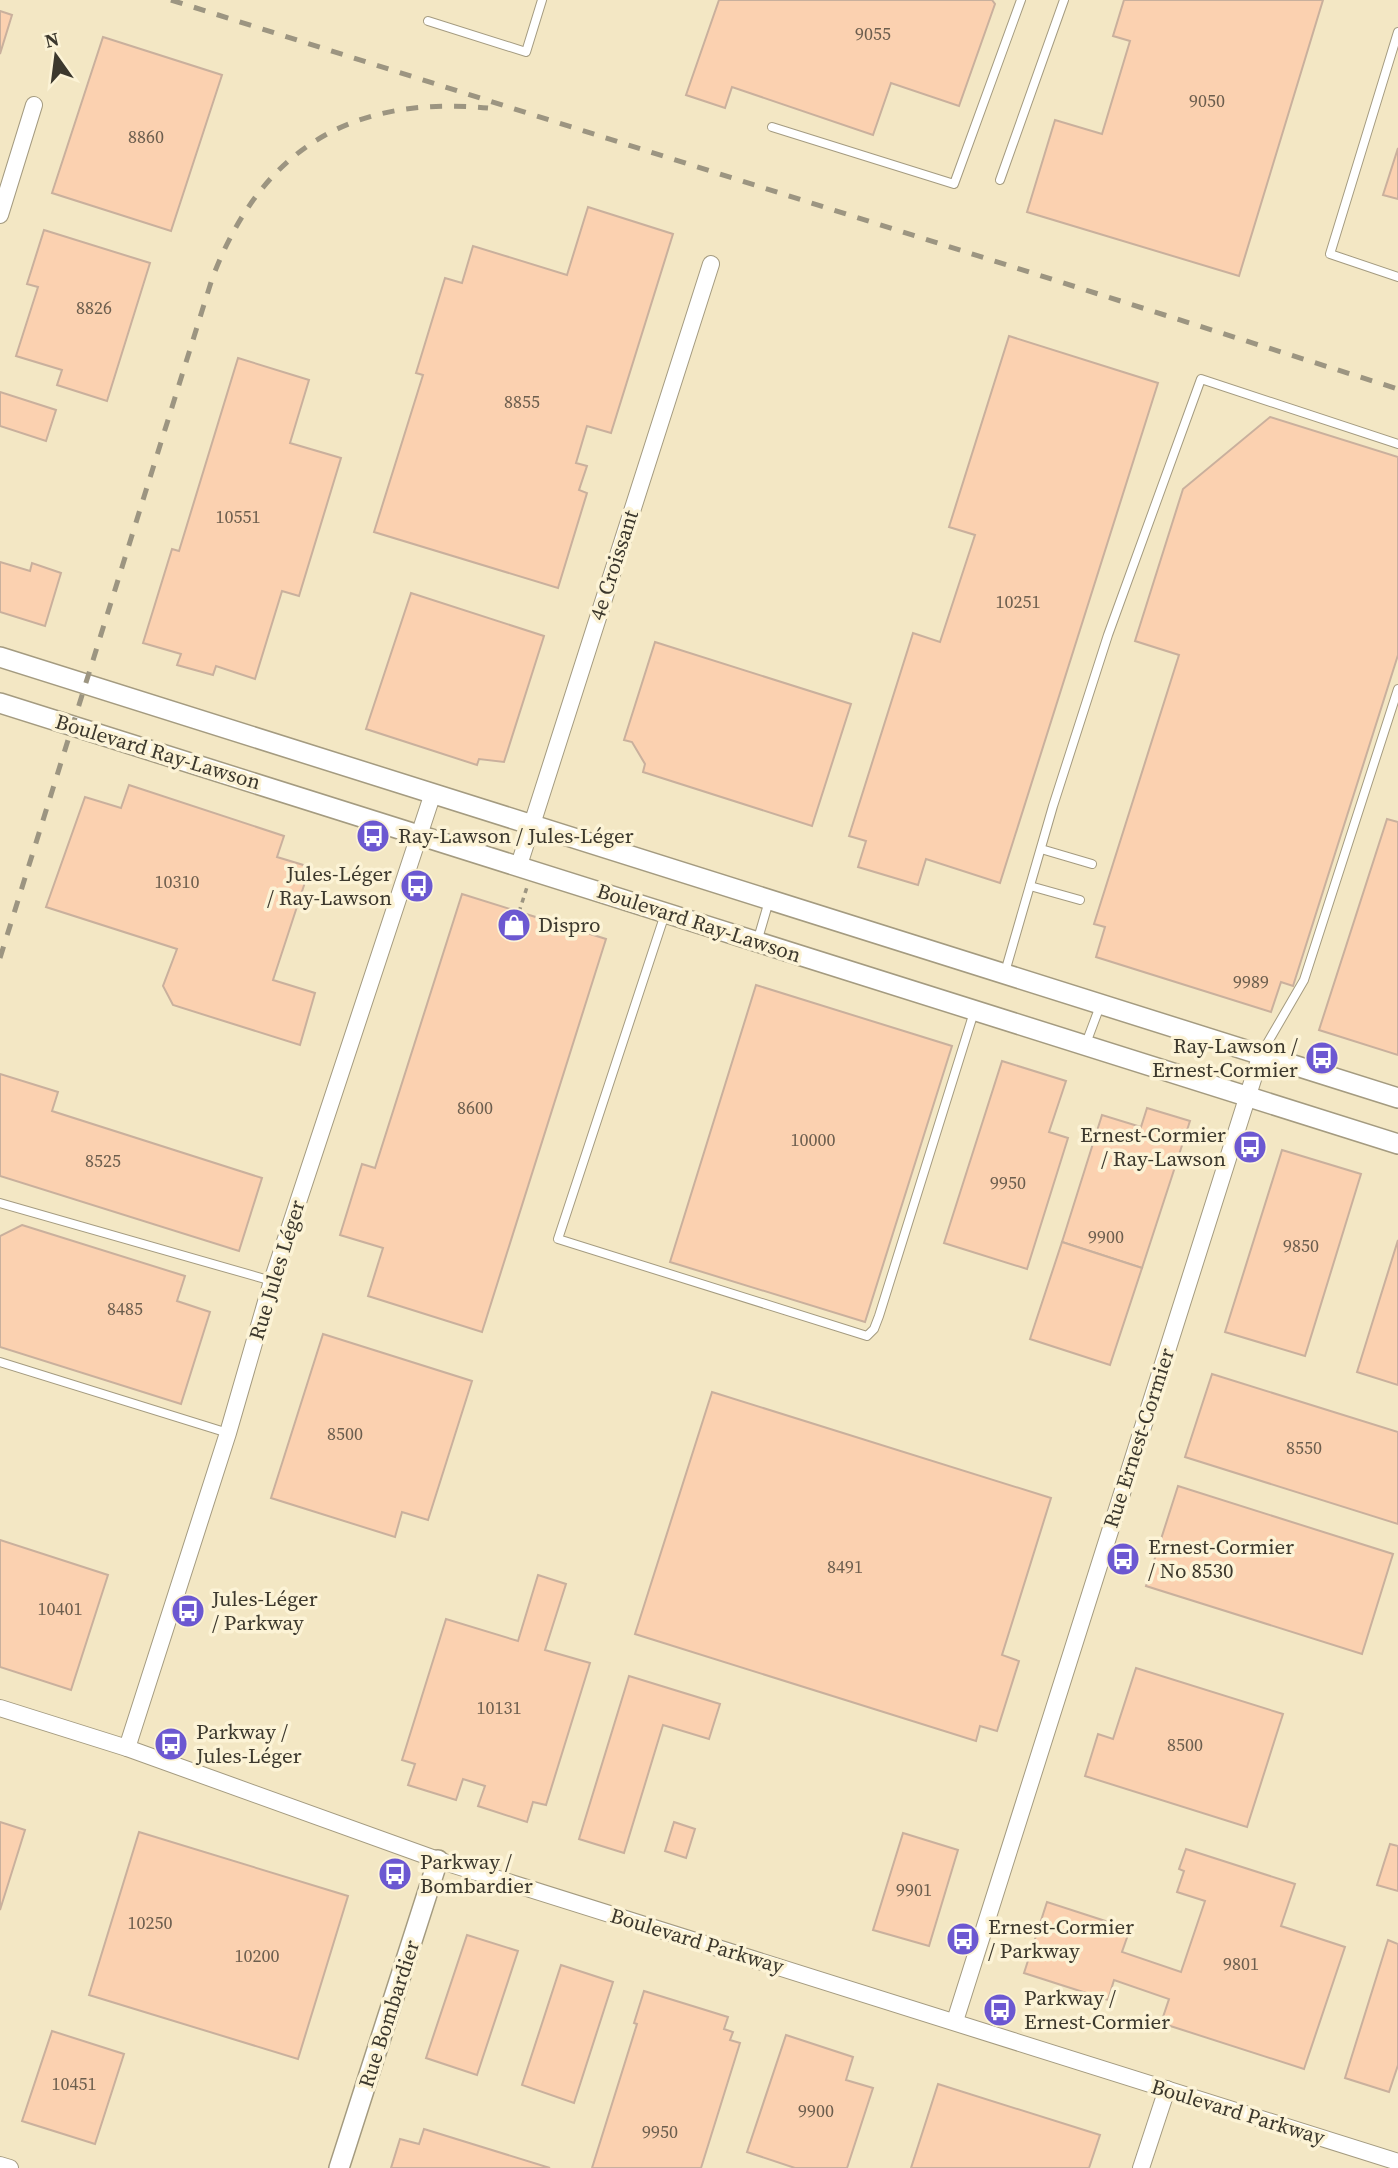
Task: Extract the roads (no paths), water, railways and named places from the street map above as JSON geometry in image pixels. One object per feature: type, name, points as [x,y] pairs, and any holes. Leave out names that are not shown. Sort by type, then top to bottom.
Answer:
[{"type":"street","points":[[0,215],[34,105]]},
{"type":"street","name":"4e Croissant","points":[[526,868],[532,825],[711,264]]},
{"type":"street","name":"Boulevard Ray-Lawson","points":[[0,657],[1398,1098]]},
{"type":"street","name":"Boulevard Ray-Lawson","points":[[0,703],[1398,1144]]},
{"type":"street","name":"Rue Jules Léger","points":[[127,1748],[228,1433],[272,1281],[433,793]]},
{"type":"street","name":"Rue Ernest-Cormier","points":[[955,2021],[1261,1054]]},
{"type":"street","name":"Boulevard Parkway","points":[[0,1708],[127,1748],[438,1860],[1398,2162]]},
{"type":"street","name":"Rue Bombardier","points":[[339,2168],[438,1860]]},
{"type":"street","points":[[1142,2168],[1167,2089]]},
{"type":"street","points":[[0,2165],[10,2168]]},
{"type":"lane","points":[[428,21],[526,52],[542,0]]},
{"type":"lane","points":[[772,127],[954,184],[1021,0]]},
{"type":"lane","points":[[1000,180],[1064,0]]},
{"type":"lane","points":[[1398,32],[1330,254],[1398,277]]},
{"type":"lane","points":[[1005,972],[1108,635],[1201,379],[1398,444]]},
{"type":"lane","points":[[1261,1054],[1304,980],[1398,689]]},
{"type":"lane","points":[[1041,849],[1092,864]]},
{"type":"lane","points":[[1030,886],[1080,900]]},
{"type":"lane","points":[[757,942],[769,899]]},
{"type":"lane","points":[[665,912],[558,1239],[867,1336],[880,1316],[974,1012]]},
{"type":"lane","points":[[1085,1046],[1101,1004]]},
{"type":"lane","points":[[0,1203],[272,1281]]},
{"type":"lane","points":[[0,1362],[228,1433]]},
{"type":"railway","points":[[171,0],[1398,389]]},
{"type":"railway","points":[[0,958],[212,279],[232,234],[257,196],[285,164],[317,140],[353,122],[394,111],[439,106],[488,108]]},
{"type":"place","name":"Ray-Lawson / Jules-Léger","points":[[373,836]]},
{"type":"place","name":"Jules-Léger / Ray-Lawson","points":[[417,886]]},
{"type":"place","name":"Dispro","points":[[514,925]]},
{"type":"place","name":"Ray-Lawson / Ernest-Cormier","points":[[1322,1058]]},
{"type":"place","name":"Ernest-Cormier / Ray-Lawson","points":[[1250,1147]]},
{"type":"place","name":"Ernest-Cormier / No 8530","points":[[1123,1559]]},
{"type":"place","name":"Jules-Léger / Parkway","points":[[188,1611]]},
{"type":"place","name":"Parkway / Jules-Léger","points":[[171,1744]]},
{"type":"place","name":"Parkway / Bombardier","points":[[395,1874]]},
{"type":"place","name":"Ernest-Cormier / Parkway","points":[[963,1939]]},
{"type":"place","name":"Parkway / Ernest-Cormier","points":[[1000,2010]]}]
